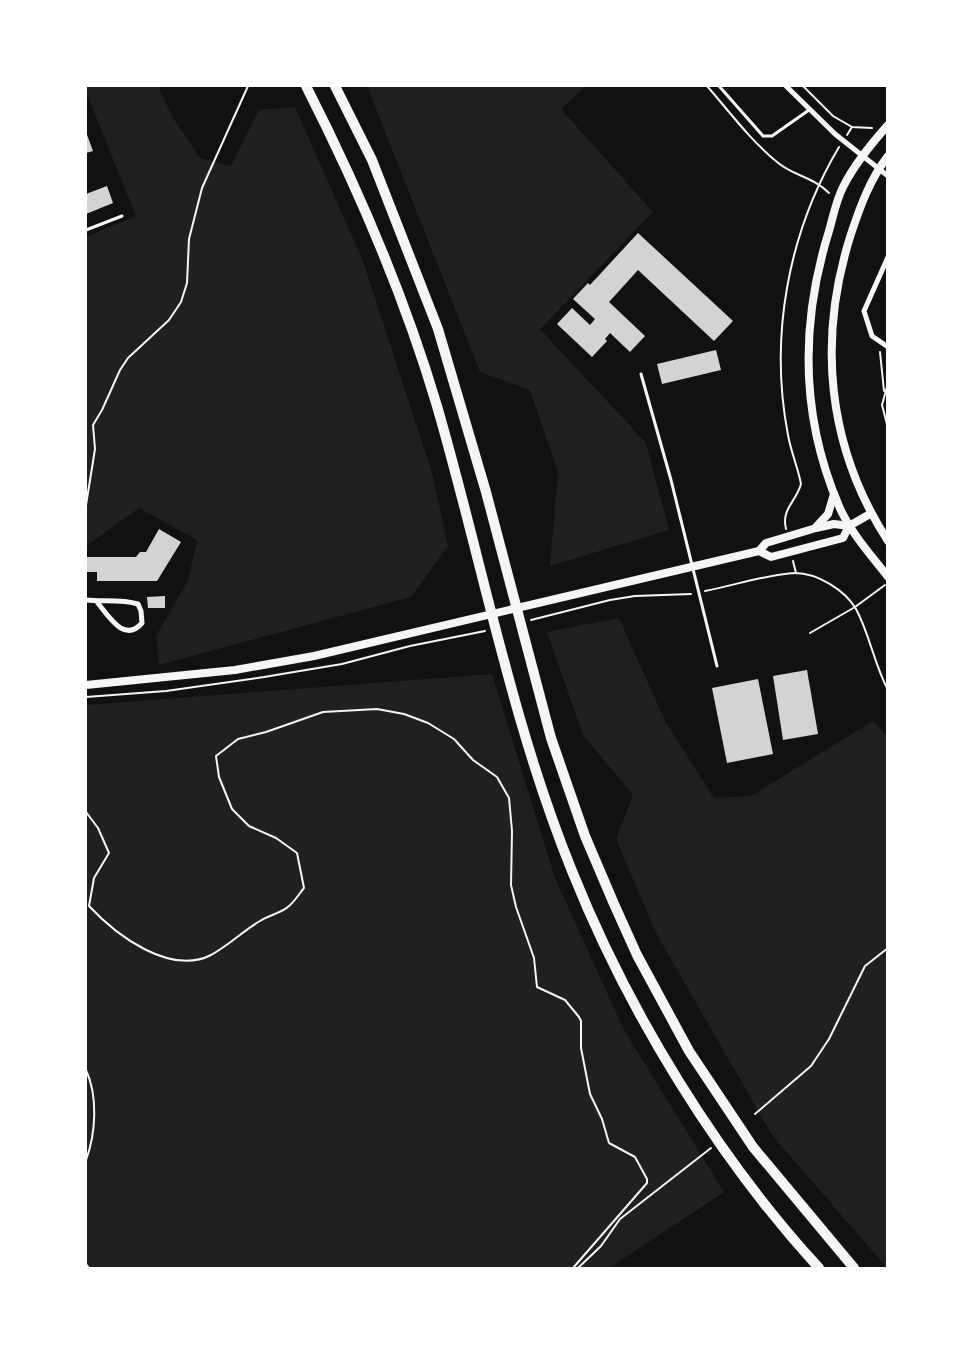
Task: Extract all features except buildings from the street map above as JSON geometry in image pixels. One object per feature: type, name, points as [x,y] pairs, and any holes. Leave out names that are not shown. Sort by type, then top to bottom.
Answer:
[{"type":"highway","points":[[306,86],[349,172],[412,328],[437,407],[534,767],[571,868],[610,956],[687,1093],[744,1176],[819,1269]]},
{"type":"highway","points":[[335,86],[372,160],[438,329],[477,459],[552,738],[585,836],[638,955],[689,1050],[753,1147],[854,1269]]},
{"type":"main road","points":[[888,125],[863,155],[842,188],[814,285],[807,354],[810,404],[815,431],[834,492],[849,526],[888,577]]},
{"type":"main road","points":[[888,156],[877,169],[858,212],[847,247],[831,334],[831,365],[841,439],[856,484],[870,514],[888,541]]},
{"type":"main road","points":[[816,528],[828,514],[834,492]]},
{"type":"main road","points":[[759,551],[771,557],[843,538],[849,526],[870,514]]},
{"type":"main road","points":[[86,685],[235,670],[314,656],[399,638],[759,551],[766,543],[816,528],[834,524],[849,526]]},
{"type":"street","points":[[786,86],[809,110],[888,176]]},
{"type":"street","points":[[888,257],[864,311],[872,336],[888,347]]},
{"type":"street","points":[[86,600],[130,601],[138,604],[142,623],[138,628],[124,630],[117,627],[97,602]]},
{"type":"lane","points":[[719,86],[763,136],[772,136],[809,110]]},
{"type":"lane","points":[[86,230],[122,216]]},
{"type":"lane","points":[[641,374],[717,666]]},
{"type":"path","points":[[86,505],[95,449],[93,425],[128,358],[169,320],[180,302],[187,283],[189,239],[202,188],[248,86]]},
{"type":"path","points":[[802,86],[833,116],[852,127],[873,129],[879,135]]},
{"type":"path","points":[[787,536],[785,514],[801,484],[788,435],[782,377],[783,311],[788,280],[803,223],[819,183],[852,127]]},
{"type":"path","points":[[819,183],[829,193]]},
{"type":"path","points":[[879,342],[884,391],[882,409],[888,428]]},
{"type":"path","points":[[884,391],[888,383]]},
{"type":"path","points":[[791,553],[796,573]]},
{"type":"path","points":[[626,598],[676,596],[796,573],[815,577],[828,583],[855,607],[888,690]]},
{"type":"path","points":[[810,633],[855,607],[888,583]]},
{"type":"path","points":[[86,812],[98,828],[109,853],[94,878],[89,906],[130,942],[154,954],[181,960],[210,955],[260,921],[288,908],[304,888],[297,853],[276,838],[249,826],[232,809],[228,801],[219,777],[216,756],[238,739],[291,724],[318,712],[377,709],[404,714],[428,723],[454,739],[473,760],[493,774],[509,798],[513,853],[511,885],[516,907],[534,958],[537,987],[565,1000],[579,1017],[581,1021],[580,1048],[590,1094],[602,1119],[609,1143],[635,1157],[647,1179],[647,1182],[573,1269]]},
{"type":"path","points":[[754,1114],[811,1066],[829,1039],[865,966],[888,948]]},
{"type":"path","points":[[86,1070],[91,1085],[94,1118],[92,1140],[86,1160]]},
{"type":"path","points":[[578,1269],[601,1246],[620,1219],[712,1147]]},
{"type":"path","points":[[86,1264],[89,1269]]},
{"type":"shaded area","points":[[86,86],[158,86],[173,118],[200,158],[231,166],[259,110],[295,107],[363,261],[432,473],[448,546],[411,597],[159,665],[156,636],[188,580],[197,540],[139,508],[86,546],[86,237],[136,216],[86,92]]},
{"type":"shaded area","points":[[367,86],[586,86],[561,109],[653,212],[540,329],[646,443],[669,530],[550,566],[558,472],[530,390],[480,372]]},
{"type":"shaded area","points":[[619,618],[666,723],[714,798],[751,796],[873,721],[887,736],[887,1268],[772,1135],[656,933],[616,839],[633,795],[583,735],[547,632]]},
{"type":"shaded area","points":[[492,674],[555,878],[624,1030],[724,1192],[609,1268],[86,1268],[86,705]]}]
